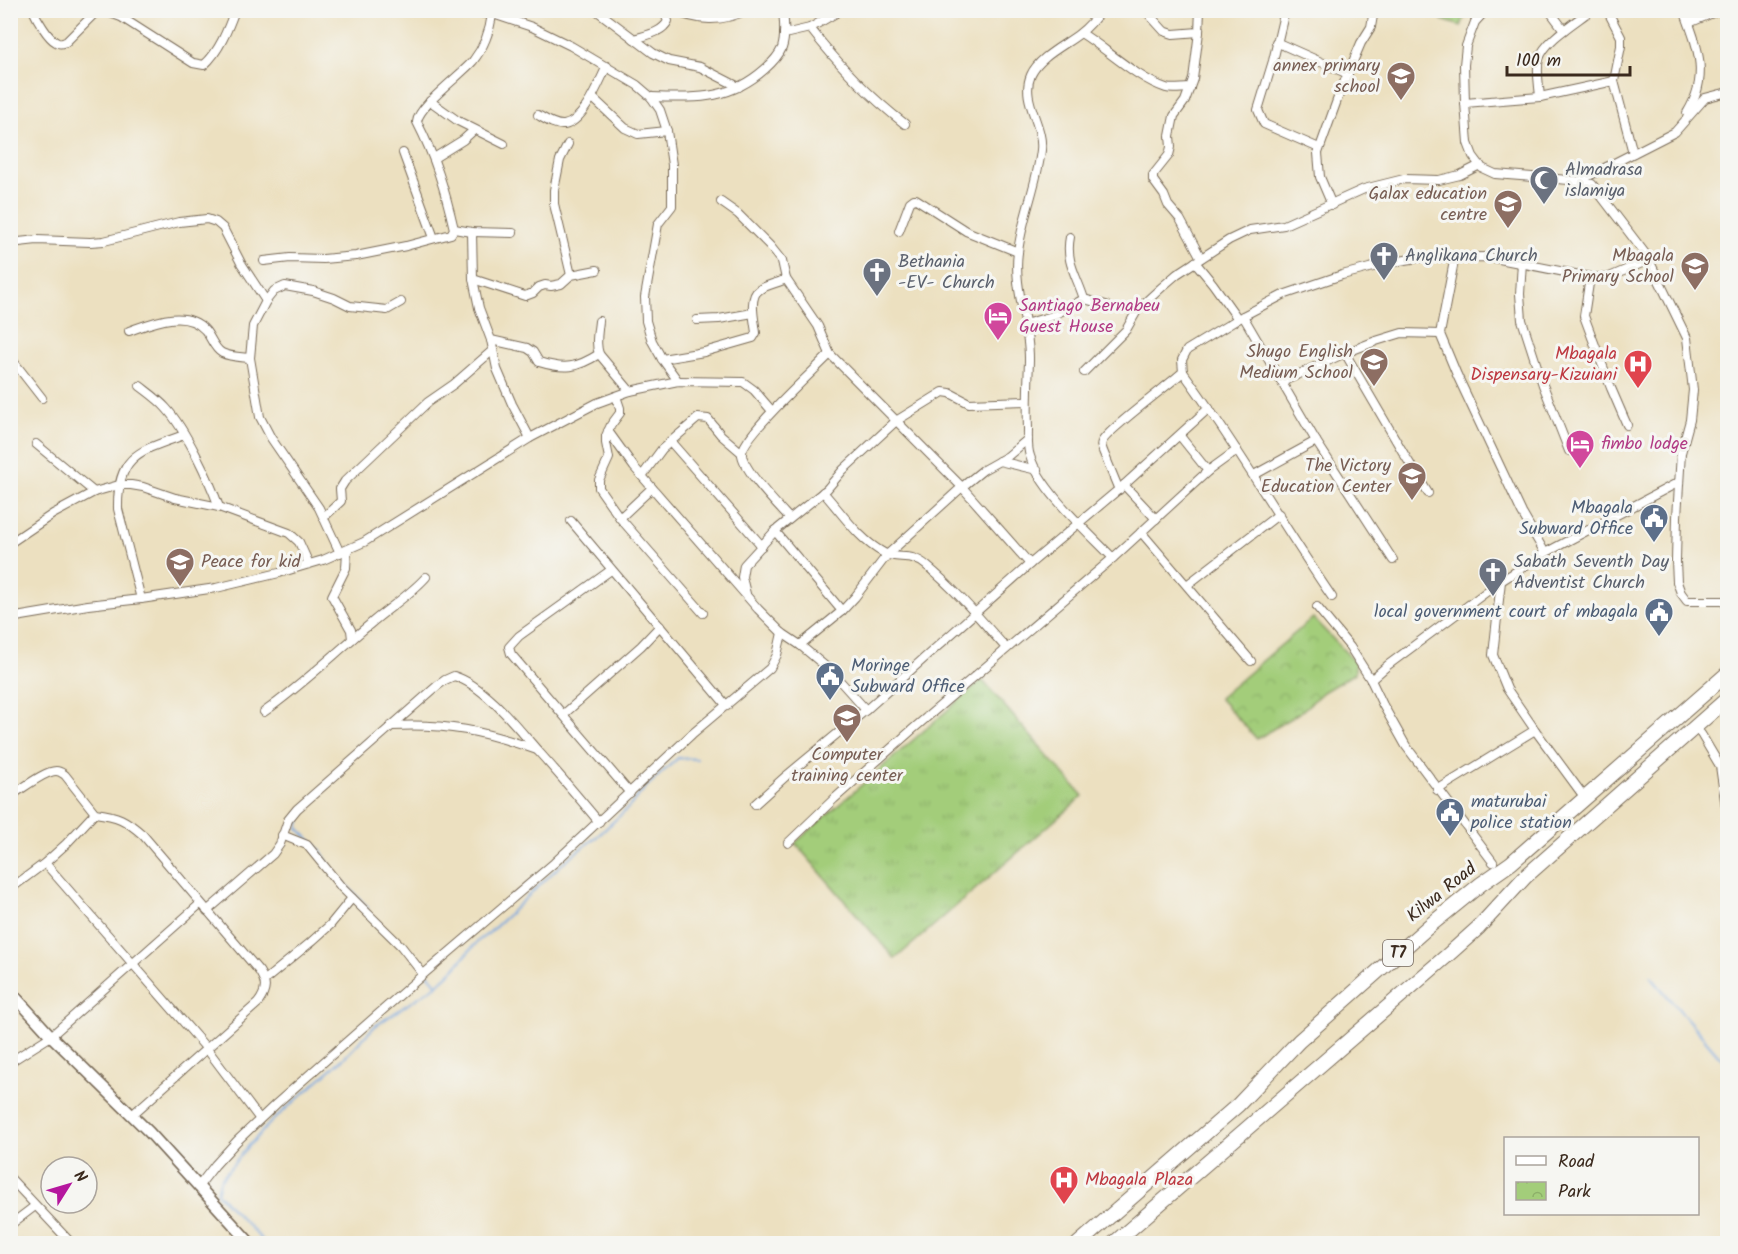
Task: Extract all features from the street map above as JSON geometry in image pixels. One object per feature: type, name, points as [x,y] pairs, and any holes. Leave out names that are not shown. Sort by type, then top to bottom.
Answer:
[{"type":"highway","name":"Kilwa Road","points":[[1078,1244],[1238,1105],[1299,1041],[1428,927],[1511,863],[1728,673]]},
{"type":"highway","name":"T7","points":[[1113,1244],[1449,954],[1478,928],[1525,877],[1728,698]]},
{"type":"street","points":[[33,10],[49,35],[60,44],[66,42],[100,10],[121,17],[193,63],[204,65],[217,48],[235,10]]},
{"type":"street","points":[[458,10],[494,13],[532,27],[571,46],[637,85],[651,97],[660,110],[667,131],[672,165],[672,206],[658,224],[645,297],[646,321],[652,341],[678,381]]},
{"type":"street","points":[[596,10],[653,53],[669,61],[700,67],[739,87]]},
{"type":"street","points":[[634,39],[666,26],[668,21],[663,10]]},
{"type":"street","points":[[673,10],[699,20],[738,15],[746,10]]},
{"type":"street","points":[[651,97],[704,97],[722,94],[739,87],[776,59],[782,47],[784,34],[783,10]]},
{"type":"street","points":[[784,34],[810,28],[836,13],[836,10]]},
{"type":"street","points":[[1101,10],[1081,33],[1065,42],[1037,66],[1031,76],[1030,106],[1042,148],[1018,252],[1017,283],[1029,358],[1027,401],[1029,455],[1036,470],[1062,506],[1113,558]]},
{"type":"street","points":[[1145,10],[1164,31],[1173,34],[1199,32]]},
{"type":"street","points":[[1200,10],[1193,79],[1185,101],[1174,116],[1168,155],[1153,180],[1168,205],[1180,219],[1198,260],[1213,284],[1241,317],[1316,441],[1394,560]]},
{"type":"street","points":[[1285,10],[1258,110],[1264,124],[1319,148]]},
{"type":"street","points":[[1332,204],[1320,177],[1319,148],[1361,43],[1371,27],[1374,10]]},
{"type":"street","points":[[1486,10],[1475,22],[1466,46],[1464,65],[1468,143],[1473,156],[1482,168],[1495,174],[1592,184],[1649,260],[1687,338],[1693,390],[1690,420],[1682,450],[1679,482],[1677,582],[1687,601],[1728,602]]},
{"type":"street","points":[[1549,10],[1564,30]]},
{"type":"street","points":[[1540,96],[1539,61],[1544,49],[1564,30],[1591,10]]},
{"type":"street","points":[[1608,10],[1621,37],[1614,81],[1633,153]]},
{"type":"street","points":[[1675,132],[1694,102],[1700,76],[1698,47],[1684,10]]},
{"type":"street","points":[[1689,23],[1720,10]]},
{"type":"street","points":[[264,261],[356,256],[451,234],[454,229],[444,185],[417,122],[417,117],[430,101],[473,60],[491,28],[494,13]]},
{"type":"street","points":[[810,28],[827,50],[905,124]]},
{"type":"street","points":[[1081,33],[1114,57],[1157,83],[1167,88],[1190,88]]},
{"type":"street","points":[[1276,42],[1348,74]]},
{"type":"street","points":[[538,115],[563,125],[572,122],[593,98],[607,66]]},
{"type":"street","points":[[1465,103],[1540,96],[1614,81]]},
{"type":"street","points":[[1577,182],[1675,132],[1705,98],[1728,92]]},
{"type":"street","points":[[593,98],[625,128],[638,134],[667,131]]},
{"type":"street","points":[[430,101],[458,121],[504,144]]},
{"type":"street","points":[[434,158],[463,140],[474,130]]},
{"type":"street","points":[[568,144],[560,160],[554,190],[554,204],[571,275]]},
{"type":"street","points":[[403,153],[434,238]]},
{"type":"street","points":[[1083,372],[1126,330],[1144,303],[1177,274],[1229,240],[1250,230],[1284,225],[1364,189],[1404,179],[1439,180],[1460,176],[1480,165]]},
{"type":"street","points":[[900,231],[910,202],[914,198],[966,231],[1018,252]]},
{"type":"street","points":[[722,202],[738,214],[782,261],[786,279],[818,326],[830,354],[963,487],[1030,564]]},
{"type":"street","points":[[10,243],[37,240],[104,241],[179,222],[207,219],[224,228],[241,263],[266,301]]},
{"type":"street","points":[[454,229],[513,233]]},
{"type":"street","points":[[472,232],[473,279],[479,308],[491,340],[497,369],[530,438]]},
{"type":"street","points":[[1070,237],[1067,250],[1069,263],[1084,299]]},
{"type":"street","points":[[1455,256],[1440,334],[1522,513],[1545,554]]},
{"type":"street","points":[[1332,597],[1254,475],[1183,372],[1182,360],[1187,350],[1283,295],[1342,275],[1418,258],[1489,257],[1590,277],[1607,278],[1649,260]]},
{"type":"street","points":[[1522,262],[1520,294],[1522,320],[1543,385],[1569,451]]},
{"type":"street","points":[[473,279],[525,296],[545,285],[561,284],[571,275],[597,270]]},
{"type":"street","points":[[1590,277],[1584,316],[1627,425]]},
{"type":"street","points":[[662,359],[704,352],[746,342],[753,338],[756,333],[753,313],[754,295],[759,290],[786,279]]},
{"type":"street","points":[[352,639],[351,630],[332,596],[346,568],[344,552],[309,492],[271,438],[260,417],[250,358],[253,326],[274,291],[285,286],[313,291],[356,307],[387,310],[401,302]]},
{"type":"street","points":[[1025,324],[1052,316],[1084,299],[1106,305]]},
{"type":"street","points":[[697,320],[719,320],[753,313]]},
{"type":"street","points":[[129,331],[165,319],[185,320],[198,324],[205,330],[222,354],[250,358]]},
{"type":"street","points":[[599,321],[597,340],[599,354],[630,391]]},
{"type":"street","points":[[1282,382],[1345,353],[1402,333],[1440,334]]},
{"type":"street","points":[[491,340],[527,348],[534,353],[539,362],[550,365],[572,367],[599,354]]},
{"type":"street","points":[[324,517],[338,504],[342,498],[340,489],[342,485],[357,469],[428,402],[454,384],[493,350]]},
{"type":"street","points":[[1345,353],[1428,493]]},
{"type":"street","points":[[742,453],[745,443],[772,411],[830,354]]},
{"type":"street","points":[[10,357],[42,398]]},
{"type":"street","points":[[1155,519],[1122,487],[1101,444],[1114,429],[1183,372]]},
{"type":"street","points":[[10,618],[77,606],[216,588],[309,564],[344,552],[364,542],[530,438],[597,403],[630,391],[678,381],[743,382],[754,390],[772,411]]},
{"type":"street","points":[[140,386],[167,409],[184,435],[205,474],[219,507]]},
{"type":"street","points":[[746,594],[742,577],[744,565],[775,531],[823,492],[896,421],[943,392],[950,393],[969,403],[1027,401]]},
{"type":"street","points":[[615,396],[620,413],[608,431],[606,443],[609,458],[599,480],[599,488],[620,518],[703,613]]},
{"type":"street","points":[[755,804],[866,710],[974,612],[1122,487],[1209,408]]},
{"type":"street","points":[[642,476],[670,441],[698,418],[708,419],[721,435],[742,453],[763,488],[789,518]]},
{"type":"street","points":[[608,431],[652,488],[782,633],[831,671],[866,710]]},
{"type":"street","points":[[141,599],[119,517],[119,485],[128,462],[142,451],[184,435]]},
{"type":"street","points":[[1180,436],[1208,471]]},
{"type":"street","points":[[800,645],[842,611],[887,555],[983,470],[1008,456],[1028,439]]},
{"type":"street","points":[[670,441],[762,546]]},
{"type":"street","points":[[1254,475],[1316,441]]},
{"type":"street","points":[[36,444],[94,492]]},
{"type":"street","points":[[788,843],[860,775],[1113,558],[1208,471],[1237,450]]},
{"type":"street","points":[[999,461],[1036,470]]},
{"type":"street","points":[[1371,680],[1501,581],[1545,554],[1679,482]]},
{"type":"street","points":[[10,543],[53,514],[94,492],[119,485],[142,487],[175,498],[219,507],[288,534],[299,542],[309,564]]},
{"type":"street","points":[[620,518],[652,488]]},
{"type":"street","points":[[823,492],[863,539],[887,555],[915,558],[926,565],[974,612],[1006,648]]},
{"type":"street","points":[[1187,585],[1279,514]]},
{"type":"street","points":[[571,521],[727,706]]},
{"type":"street","points":[[775,531],[842,611]]},
{"type":"street","points":[[1141,532],[1251,661]]},
{"type":"street","points":[[611,570],[519,636],[509,647],[511,654],[630,793]]},
{"type":"street","points":[[264,712],[294,690],[371,622],[413,591],[426,577]]},
{"type":"street","points":[[1501,581],[1493,656],[1507,689],[1585,798]]},
{"type":"street","points":[[1317,607],[1350,647],[1371,680],[1406,746],[1493,862]]},
{"type":"street","points":[[564,714],[641,646],[660,626]]},
{"type":"street","points":[[198,1187],[215,1165],[260,1118],[423,974],[546,870],[692,734],[770,668],[777,655],[782,633]]},
{"type":"street","points":[[761,666],[770,668]]},
{"type":"street","points":[[207,911],[273,854],[280,844],[288,820],[297,809],[437,686],[454,676],[468,683],[496,706],[599,822]]},
{"type":"street","points":[[391,726],[442,725],[461,728],[486,733],[538,751]]},
{"type":"street","points":[[1437,790],[1535,730]]},
{"type":"street","points":[[1701,734],[1720,766],[1728,821]]},
{"type":"street","points":[[10,796],[53,771],[59,771],[65,775],[95,813],[115,816],[129,823],[155,849],[265,980],[266,989],[258,1003],[132,1115]]},
{"type":"street","points":[[10,889],[45,863],[95,813]]},
{"type":"street","points":[[282,835],[307,845],[352,898],[401,946],[423,974]]},
{"type":"street","points":[[45,863],[207,1049],[260,1118]]},
{"type":"street","points":[[265,980],[330,925],[352,898]]},
{"type":"street","points":[[10,1062],[51,1036],[200,904]]},
{"type":"street","points":[[10,992],[51,1036],[132,1115],[250,1244]]},
{"type":"street","points":[[10,1178],[72,1244]]},
{"type":"street","points":[[10,1225],[35,1206]]},
{"type":"green space","points":[[1422,11],[1463,11],[1462,14],[1465,16],[1461,26],[1442,20],[1441,16],[1431,12]]},
{"type":"green space","points":[[1313,618],[1355,662],[1355,673],[1323,692],[1302,711],[1257,739],[1219,698]]},
{"type":"green space","points":[[982,680],[1083,796],[895,959],[795,843]]},
{"type":"waterway","points":[[266,1244],[217,1193],[220,1180],[245,1150],[271,1122],[344,1058],[375,1026],[437,985],[478,941],[565,861],[600,834],[678,758],[697,759]]},
{"type":"waterway","points":[[300,820],[298,828],[321,851],[332,870],[368,908]]},
{"type":"waterway","points":[[428,974],[437,985]]},
{"type":"waterway","points":[[1651,977],[1720,1057],[1728,1062]]},
{"type":"place","name":"annex primary school","points":[[1401,102]]},
{"type":"place","name":"Almadrasa islamiya","points":[[1544,206]]},
{"type":"place","name":"Galax education centre","points":[[1508,230]]},
{"type":"place","name":"Anglikana Church","points":[[1384,282]]},
{"type":"place","name":"Mbagala Primary School","points":[[1695,292]]},
{"type":"place","name":"Bethania -EV- Church","points":[[877,298]]},
{"type":"place","name":"Santiago Bernabeu Guest House","points":[[998,342]]},
{"type":"place","name":"Shugo English Medium School","points":[[1374,388]]},
{"type":"place","name":"Mbagala Dispensary-Kizuiani","points":[[1638,390]]},
{"type":"place","name":"fimbo lodge","points":[[1580,470]]},
{"type":"place","name":"The Victory Education Center","points":[[1412,502]]},
{"type":"place","name":"Mbagala Subward Office","points":[[1654,544]]},
{"type":"place","name":"Peace for kid","points":[[180,588]]},
{"type":"place","name":"Sabath Seventh Day Adventist Church","points":[[1493,598]]},
{"type":"place","name":"local government court of mbagala","points":[[1659,638]]},
{"type":"place","name":"Moringe Subward Office","points":[[830,702]]},
{"type":"place","name":"Computer training center","points":[[847,744]]},
{"type":"place","name":"maturubai police station","points":[[1450,838]]},
{"type":"place","name":"Mbagala Plaza","points":[[1064,1206]]}]
